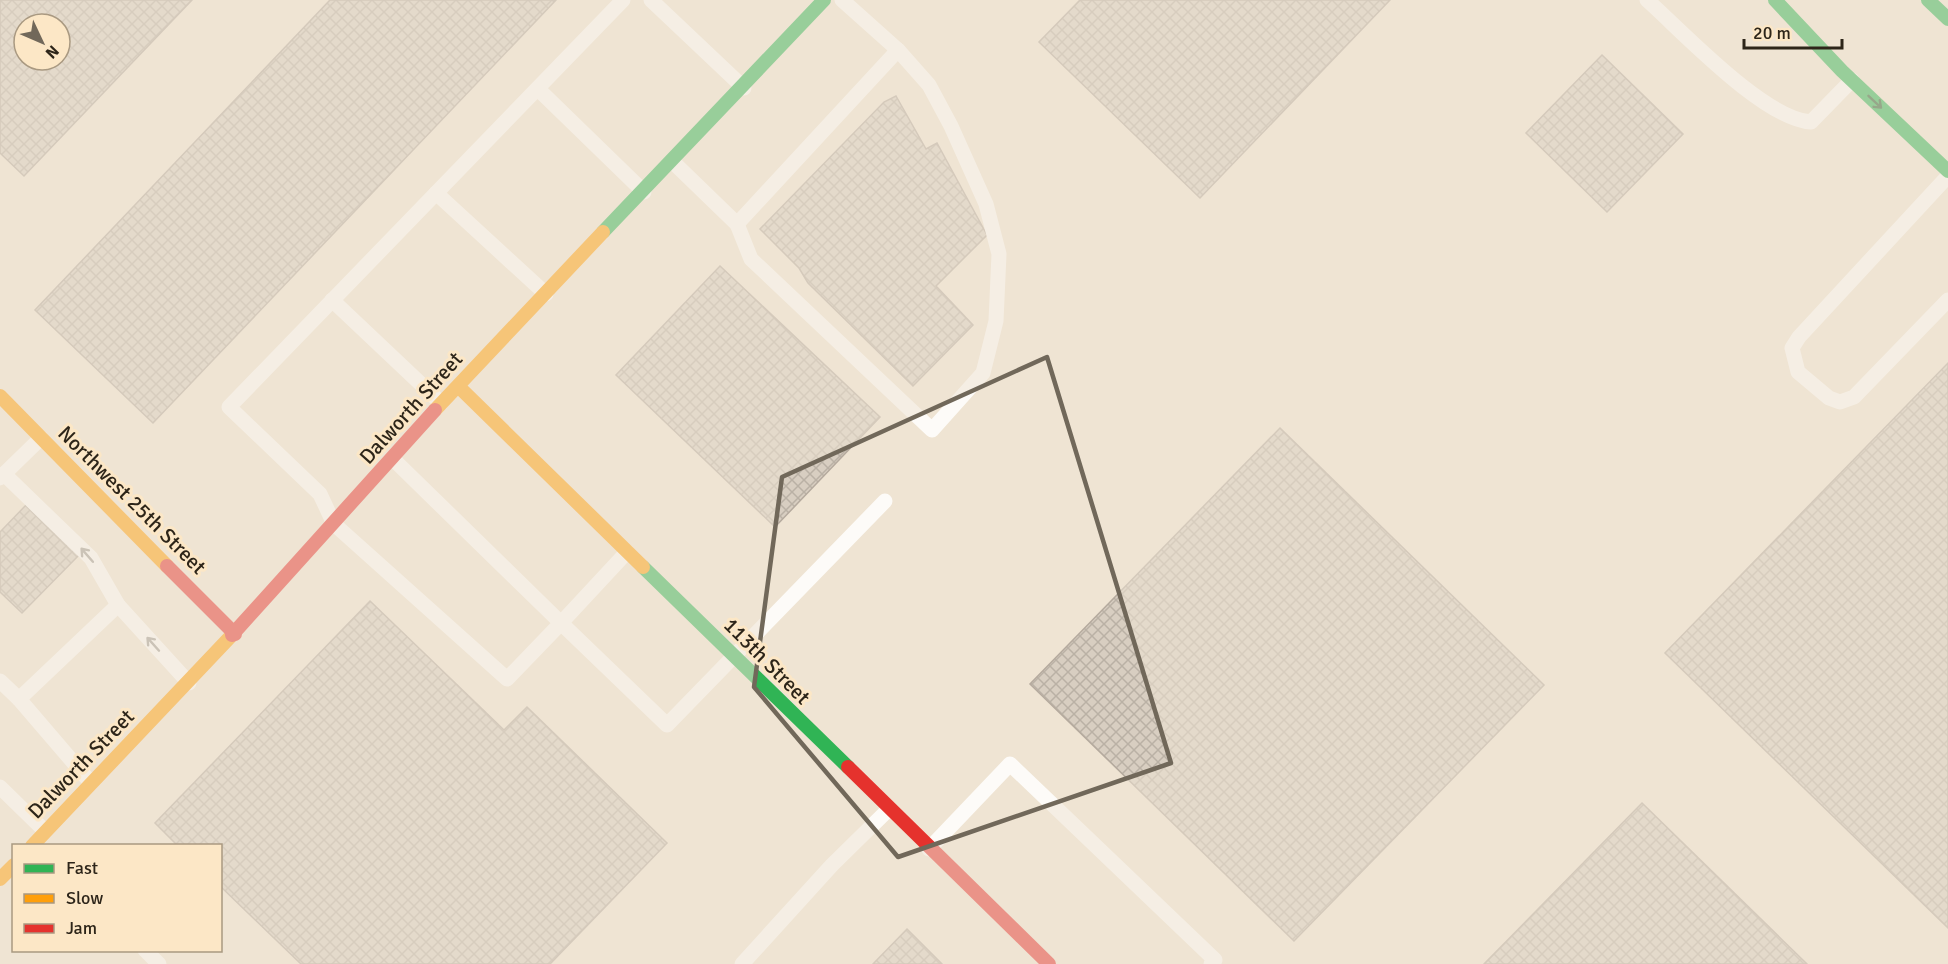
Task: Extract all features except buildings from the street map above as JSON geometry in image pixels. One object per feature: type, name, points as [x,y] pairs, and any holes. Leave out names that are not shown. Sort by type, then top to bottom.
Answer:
[{"type":"street","name":"Dalworth Street","points":[[34,844],[235,634],[441,404],[673,162],[824,0]]},
{"type":"street","points":[[1775,0],[1852,81],[1948,171]]},
{"type":"street","points":[[1928,0],[1948,19]]},
{"type":"street","name":"113th Street","points":[[459,387],[1049,964]]},
{"type":"street","name":"Northwest 25th Street","points":[[0,396],[235,634]]},
{"type":"street","points":[[0,879],[12,867]]},
{"type":"lane","points":[[623,0],[229,407],[320,494],[334,524],[507,678],[627,552]]},
{"type":"lane","points":[[651,0],[744,87]]},
{"type":"lane","points":[[673,162],[737,224],[752,259],[932,430],[983,373],[996,321],[999,254],[986,204],[951,126],[929,85],[898,50],[842,0]]},
{"type":"lane","points":[[1647,0],[1761,102],[1785,116],[1811,122],[1852,81]]},
{"type":"lane","points":[[737,224],[898,50]]},
{"type":"lane","points":[[538,89],[644,192]]},
{"type":"lane","points":[[1948,177],[1799,337],[1792,348],[1798,372],[1828,398],[1840,402],[1854,396],[1948,300]]},
{"type":"lane","points":[[436,193],[546,294]]},
{"type":"lane","points":[[332,300],[441,404]]},
{"type":"lane","points":[[41,438],[2,476],[91,558],[118,605],[189,683]]},
{"type":"lane","points":[[393,459],[667,724],[885,501]]},
{"type":"lane","points":[[19,699],[118,605]]},
{"type":"lane","points":[[0,681],[19,699],[91,783]]},
{"type":"lane","points":[[929,849],[1010,764],[1215,960],[1211,964]]},
{"type":"lane","points":[[0,787],[45,831]]},
{"type":"lane","points":[[742,964],[832,866],[889,809]]},
{"type":"lane","points":[[146,952],[159,964]]},
{"type":"highlighted area","points":[[1047,357],[1171,763],[898,857],[754,687],[782,477]]},
{"type":"traffic: fast","points":[[603,232],[824,0]]},
{"type":"traffic: fast","points":[[1775,0],[1842,71],[1948,171]]},
{"type":"traffic: fast","points":[[1928,0],[1948,19]]},
{"type":"traffic: fast","points":[[643,567],[848,767]]},
{"type":"traffic: slow","points":[[435,410],[603,232]]},
{"type":"traffic: slow","points":[[459,387],[643,567]]},
{"type":"traffic: slow","points":[[0,396],[167,566]]},
{"type":"traffic: slow","points":[[34,844],[232,635]]},
{"type":"traffic: slow","points":[[0,879],[12,867]]},
{"type":"traffic: jam","points":[[232,635],[435,410]]},
{"type":"traffic: jam","points":[[167,566],[235,634]]},
{"type":"traffic: jam","points":[[848,767],[1049,964]]}]
